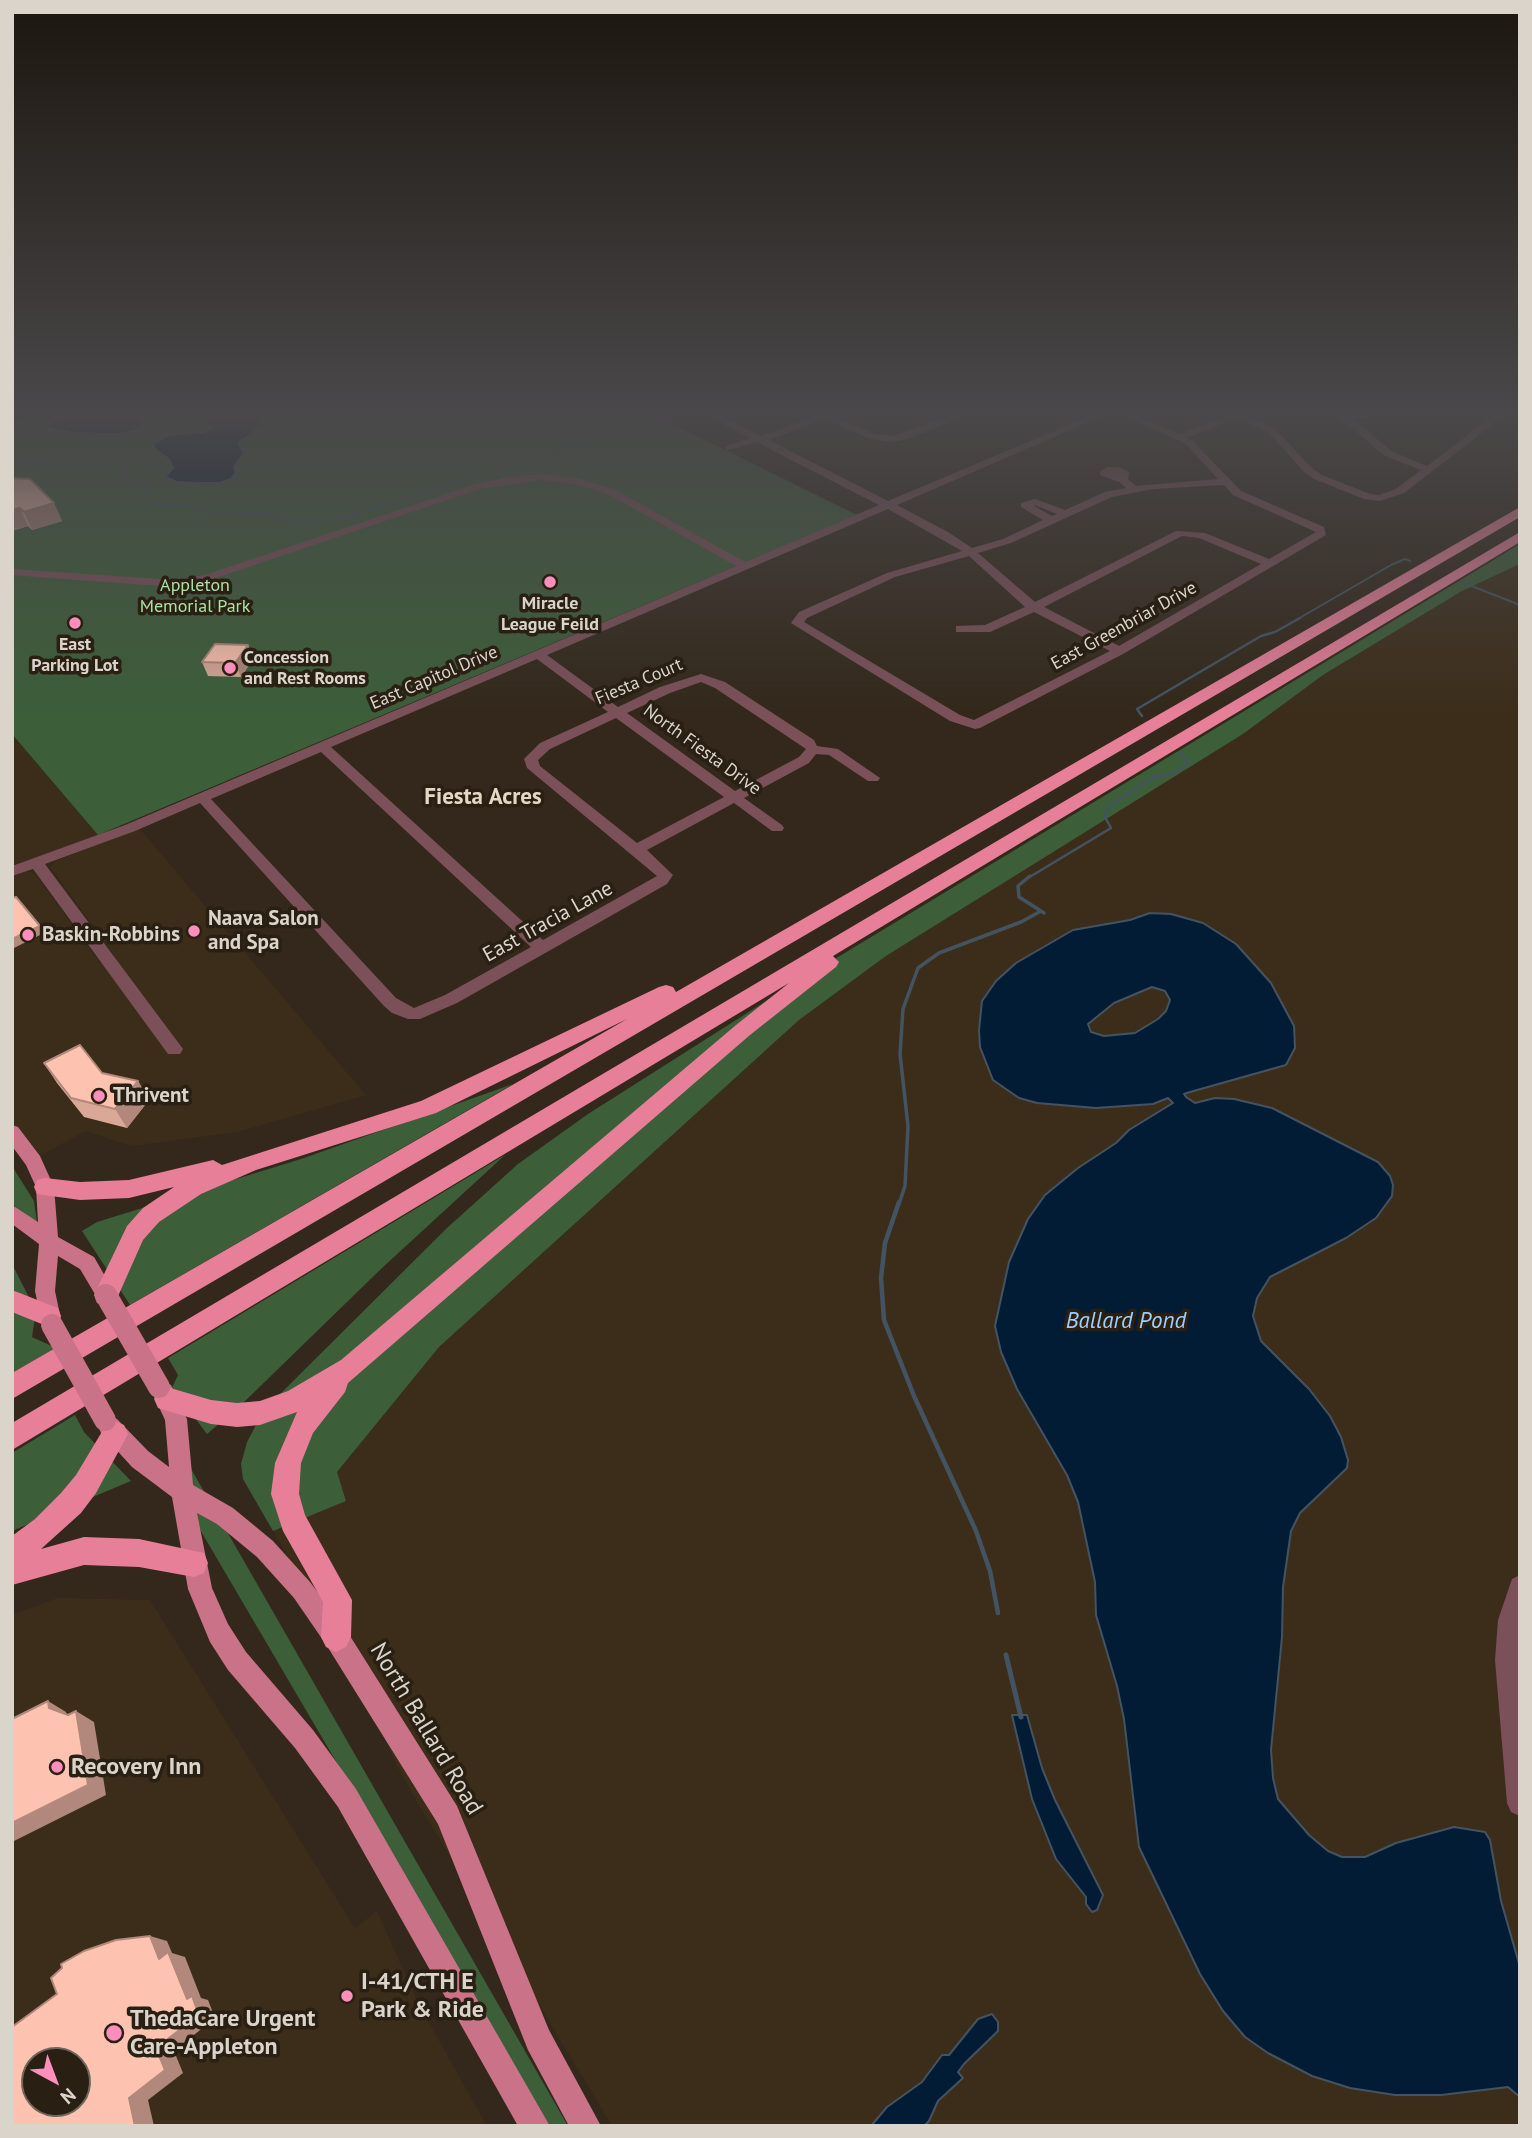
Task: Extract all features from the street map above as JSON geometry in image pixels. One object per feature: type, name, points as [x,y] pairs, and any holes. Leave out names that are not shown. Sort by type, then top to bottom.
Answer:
[{"type":"highway","points":[[12,1387],[1513,515]]},
{"type":"highway","points":[[12,1438],[1520,536]]},
{"type":"highway","points":[[163,1393],[211,1412],[237,1415],[260,1413],[295,1401],[350,1368],[743,1030],[835,957],[905,912],[923,893]]},
{"type":"highway","points":[[106,1295],[127,1246],[151,1215],[193,1187],[249,1163],[428,1107],[754,947],[800,928]]},
{"type":"highway","points":[[45,1187],[80,1191],[128,1189],[192,1172],[249,1163]]},
{"type":"highway","points":[[12,1301],[51,1321]]},
{"type":"highway","points":[[337,1637],[338,1600],[293,1521],[285,1494],[288,1463],[304,1424],[350,1368]]},
{"type":"highway","points":[[12,1553],[45,1529],[71,1503],[110,1427]]},
{"type":"highway","points":[[12,1571],[84,1551],[139,1553],[194,1563]]},
{"type":"main road","name":"North Ballard Road","points":[[12,1132],[33,1161],[45,1187],[49,1241],[45,1291],[51,1321],[110,1427],[140,1459],[182,1491],[225,1516],[265,1549],[302,1590],[337,1637],[447,1815],[538,2040],[586,2126]]},
{"type":"main road","points":[[12,1213],[49,1241],[87,1263],[163,1393],[176,1419],[182,1491],[200,1589],[219,1633],[237,1661],[304,1739],[347,1798],[534,2126]]},
{"type":"street","points":[[12,572],[166,583],[207,578],[395,515]]},
{"type":"street","points":[[12,579],[156,589],[206,585],[413,515]]},
{"type":"street","points":[[636,515],[738,569]]},
{"type":"street","points":[[647,515],[738,569]]},
{"type":"street","name":"East Capitol Drive","points":[[12,871],[130,828],[863,515]]},
{"type":"street","points":[[906,515],[944,534],[971,552],[1033,608],[1119,652]]},
{"type":"street","points":[[1041,515],[1052,521]]},
{"type":"street","points":[[971,552],[1007,541],[1064,515]]},
{"type":"street","name":"East Greenbriar Drive","points":[[971,552],[891,575],[803,615],[797,621],[799,625],[955,718],[975,725],[1119,652],[1323,532],[1284,515]]},
{"type":"street","points":[[960,629],[986,629],[1180,533],[1201,534],[1271,564]]},
{"type":"street","name":"North Fiesta Drive","points":[[537,654],[777,828]]},
{"type":"street","name":"Fiesta Court","points":[[637,849],[532,763],[534,753],[687,681],[708,679],[788,729],[813,749],[833,752],[873,778]]},
{"type":"street","points":[[322,746],[542,948]]},
{"type":"street","points":[[637,849],[804,760],[813,749]]},
{"type":"street","name":"East Tracia Lane","points":[[202,797],[390,1002],[398,1009],[412,1014],[421,1014],[451,999],[663,880],[663,871],[637,849]]},
{"type":"street","points":[[36,863],[174,1049]]},
{"type":"street","points":[[1520,1587],[1510,1620],[1507,1660],[1520,1803]]},
{"type":"shaded area","points":[[1520,564],[1520,2126],[612,2126],[416,1800],[396,1764],[359,1680],[273,1531],[346,1501],[337,1472],[439,1347],[799,1020],[886,956],[1243,734],[1323,675],[1462,591]]},
{"type":"shaded area","points":[[12,734],[98,835],[12,866]]},
{"type":"shaded area","points":[[139,828],[366,1095],[238,1132],[131,1146],[86,1131],[33,1159],[12,1133],[12,876],[27,871],[35,874],[100,963],[115,956],[50,867],[56,861]]},
{"type":"shaded area","points":[[57,1598],[150,1600],[355,1928],[377,1911],[418,2003],[487,2126],[12,2126],[12,1615]]},
{"type":"green space","name":"Appleton Memorial Park","points":[[12,515],[857,515],[98,835],[12,734]]},
{"type":"green space","points":[[1520,544],[1520,564],[1462,591],[1323,675],[1243,734],[886,956],[799,1020],[439,1347],[337,1472],[346,1501],[273,1531],[243,1479],[241,1464],[247,1442],[264,1410],[447,1228],[518,1164],[588,1114],[777,994]]},
{"type":"green space","points":[[513,1084],[130,1305],[82,1231],[97,1222],[301,1159]]},
{"type":"green space","points":[[505,1155],[207,1434],[172,1388],[178,1375],[168,1358]]},
{"type":"green space","points":[[12,1166],[34,1201],[37,1223],[30,1235],[12,1201]]},
{"type":"green space","points":[[12,1264],[36,1311],[32,1337],[56,1348],[12,1373]]},
{"type":"green space","points":[[75,1415],[84,1432],[131,1481],[12,1531],[12,1453]]},
{"type":"green space","points":[[190,1467],[568,2126],[550,2126],[192,1516]]},
{"type":"water","name":"Ballard Pond","points":[[1150,913],[1171,914],[1203,923],[1236,944],[1271,983],[1294,1026],[1295,1048],[1286,1065],[1184,1094],[1186,1097],[1195,1103],[1215,1098],[1234,1099],[1272,1108],[1378,1162],[1390,1176],[1393,1185],[1392,1196],[1376,1218],[1346,1238],[1270,1277],[1257,1298],[1253,1316],[1261,1341],[1309,1389],[1330,1416],[1341,1437],[1348,1460],[1347,1468],[1300,1513],[1291,1531],[1283,1587],[1282,1637],[1271,1750],[1273,1778],[1278,1799],[1309,1835],[1328,1851],[1342,1857],[1365,1857],[1396,1843],[1454,1827],[1485,1832],[1490,1840],[1501,1901],[1520,1967],[1520,2097],[1508,2087],[1441,2095],[1395,2095],[1350,2088],[1312,2076],[1268,2053],[1245,2037],[1223,2011],[1200,1974],[1139,1847],[1124,1719],[1096,1615],[1095,1582],[1078,1502],[1067,1475],[1017,1389],[1001,1352],[995,1326],[1009,1262],[1028,1219],[1045,1195],[1078,1168],[1116,1143],[1129,1130],[1173,1103],[1168,1098],[1153,1104],[1096,1108],[1037,1103],[1019,1098],[993,1080],[980,1047],[979,1030],[982,1001],[996,981],[1016,963],[1073,930],[1130,920]],"holes":[[[1152,987],[1165,991],[1170,1000],[1166,1011],[1135,1033],[1104,1036],[1091,1032],[1088,1024],[1114,1003]]]},
{"type":"water","points":[[1012,1715],[1027,1715],[1042,1768],[1055,1800],[1103,1895],[1097,1910],[1092,1912],[1086,1904],[1086,1897],[1056,1859],[1032,1799]]},
{"type":"water","points":[[992,2014],[998,2022],[998,2031],[964,2064],[958,2072],[963,2078],[938,2101],[924,2126],[871,2126],[887,2107],[922,2082],[942,2055],[949,2055],[978,2019]]},
{"type":"building","points":[[215,644],[248,645],[235,663],[202,662]]},
{"type":"building","points":[[16,897],[40,926],[12,939],[12,898]]},
{"type":"building","points":[[80,1045],[102,1073],[138,1081],[115,1109],[71,1098],[44,1063]]},
{"type":"building","name":"Recovery Inn","points":[[48,1701],[49,1708],[68,1715],[76,1711],[88,1785],[12,1823],[12,1719]]},
{"type":"building","name":"ThedaCare Urgent Care-Appleton","points":[[150,1936],[159,1959],[168,1952],[187,1999],[192,1996],[199,2015],[156,2048],[165,2070],[129,2098],[135,2126],[12,2126],[12,2027],[57,1994],[51,1978],[62,1968],[61,1964],[84,1951],[116,1940]]},
{"type":"waterway","points":[[273,515],[291,521],[305,522],[353,515]]},
{"type":"waterway","points":[[1296,620],[1391,565],[1405,559],[1410,561]]},
{"type":"waterway","points":[[1464,583],[1520,605]]},
{"type":"waterway","points":[[1142,716],[1137,709],[1261,636],[1275,632],[1300,618]]},
{"type":"waterway","points":[[1028,878],[1111,828],[1105,817],[1108,807],[1154,777],[1173,774],[1185,766],[1189,760],[1180,753]]},
{"type":"waterway","points":[[1030,876],[1018,886],[1019,897],[1041,911]]},
{"type":"waterway","points":[[899,1204],[905,1186],[908,1126],[900,1054],[903,1009],[918,968],[939,953],[1021,922],[1041,911]]},
{"type":"waterway","points":[[899,1202],[885,1243],[881,1278],[884,1320],[914,1396],[976,1531],[990,1571],[998,1613]]},
{"type":"waterway","points":[[1006,1655],[1021,1717]]},
{"type":"place","name":"Miracle League Feild","points":[[550,582]]},
{"type":"place","name":"East Parking Lot","points":[[75,623]]},
{"type":"place","name":"Concession and Rest Rooms","points":[[230,668]]},
{"type":"place","name":"Naava Salon and Spa","points":[[194,931]]},
{"type":"place","name":"Baskin-Robbins","points":[[28,935]]},
{"type":"place","name":"Thrivent","points":[[99,1096]]},
{"type":"place","name":"Recovery Inn","points":[[57,1767]]},
{"type":"place","name":"I-41/CTH E Park & Ride","points":[[347,1996]]},
{"type":"place","name":"ThedaCare Urgent Care-Appleton","points":[[114,2033]]},
{"type":"district","name":"Fiesta Acres","points":[[483,797]]}]
